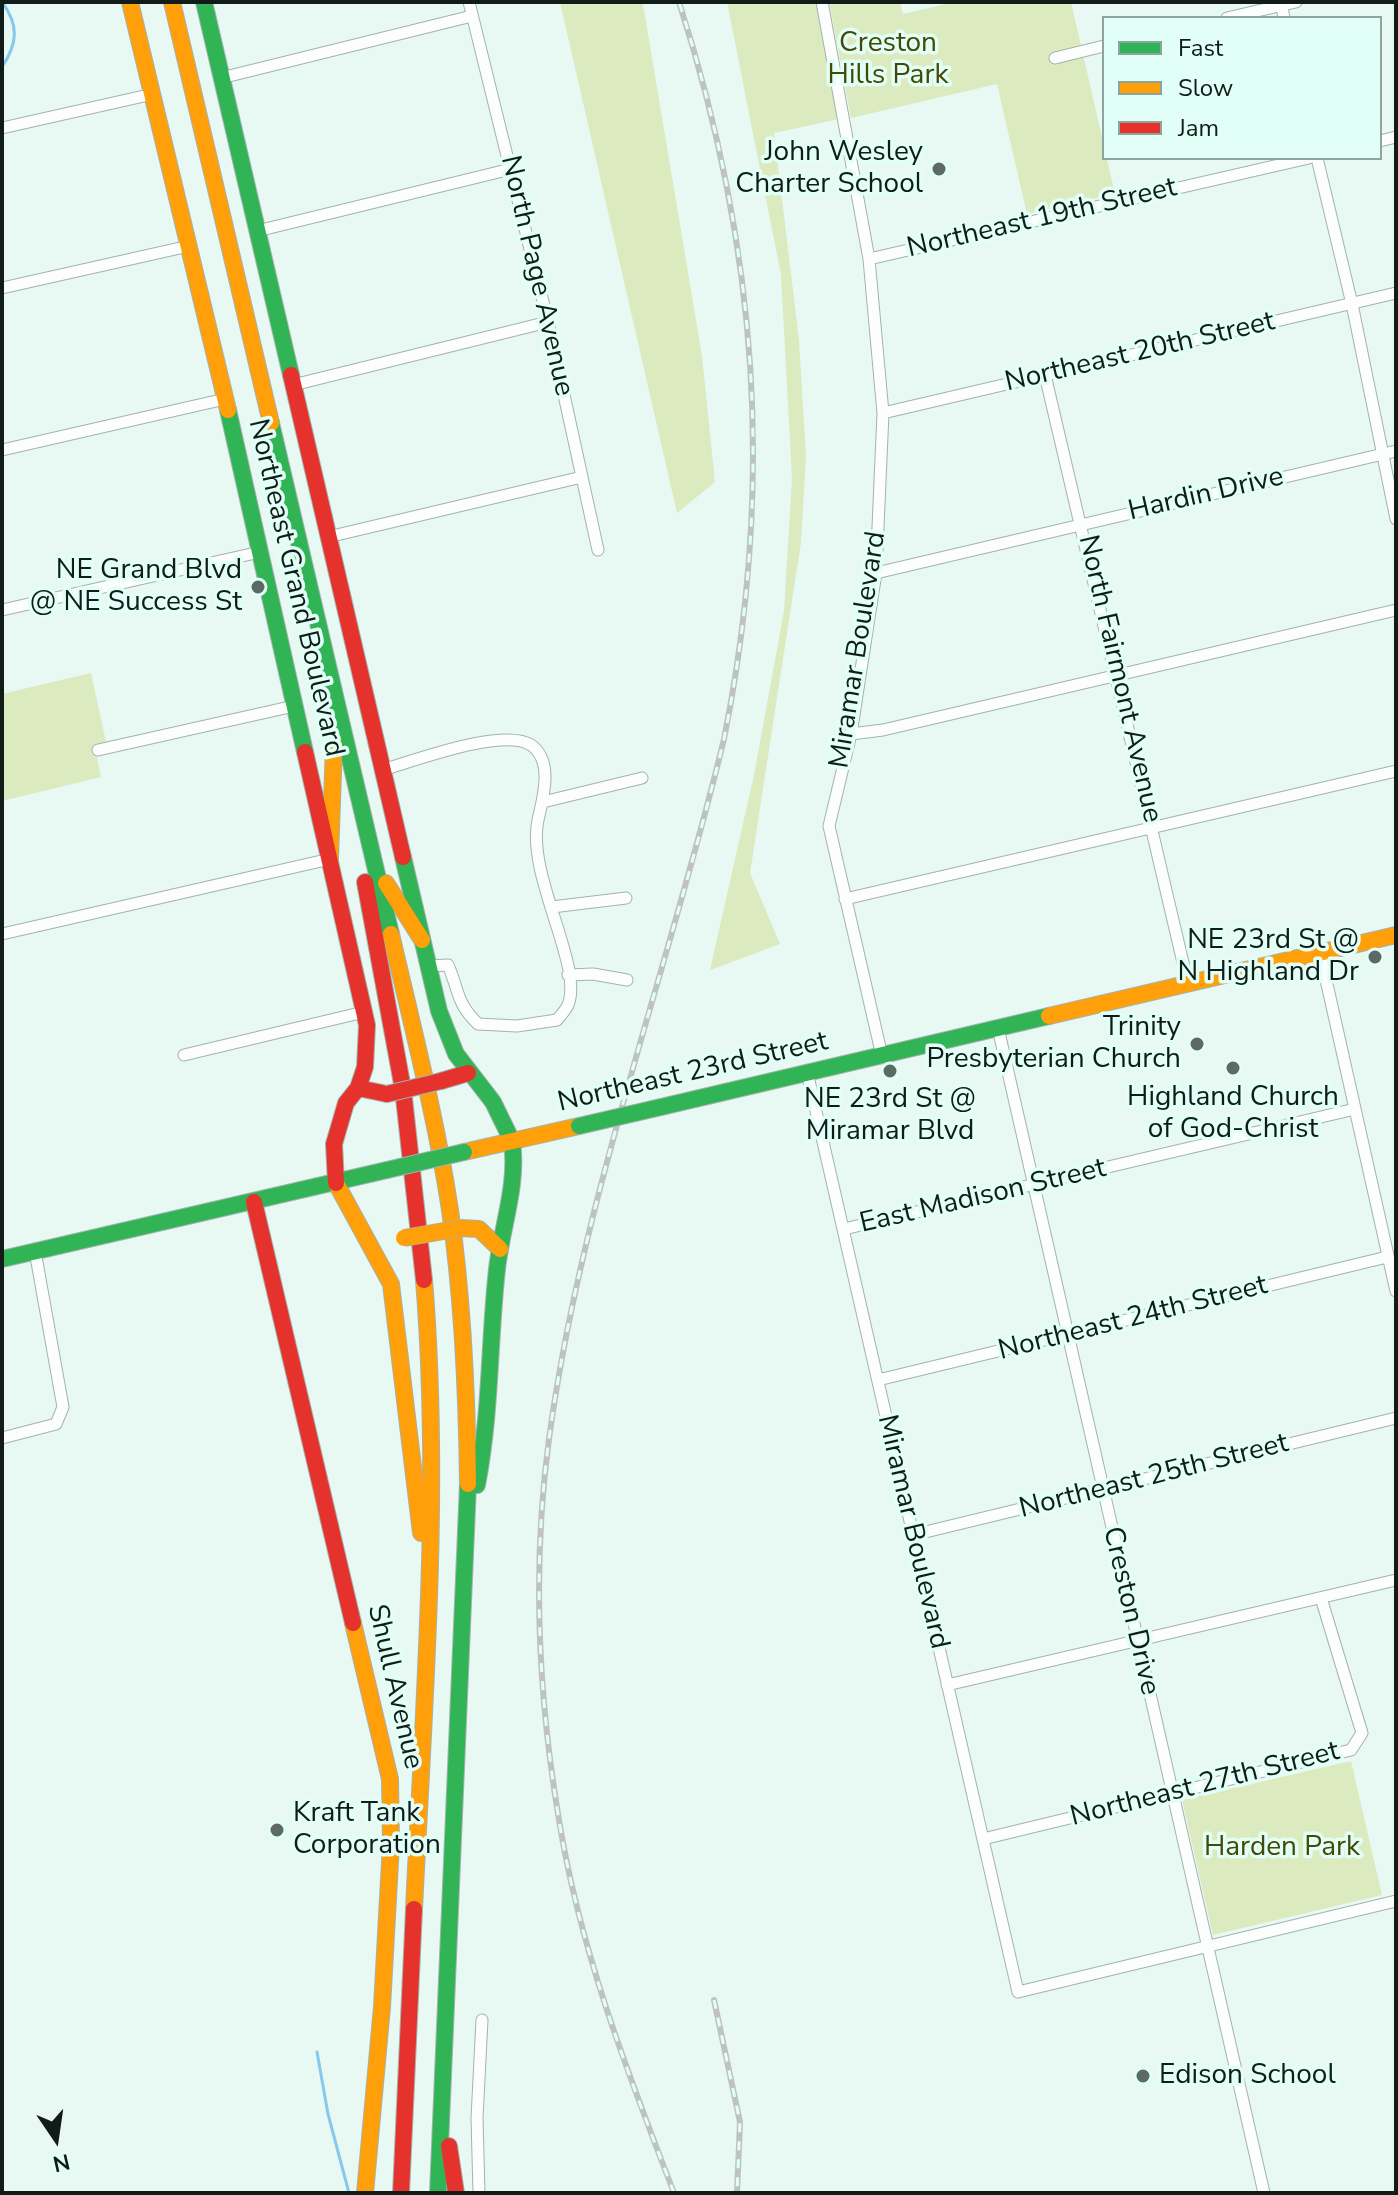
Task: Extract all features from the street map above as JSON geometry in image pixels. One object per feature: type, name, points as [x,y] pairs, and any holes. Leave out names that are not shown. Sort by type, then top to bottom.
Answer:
[{"type":"main road","name":"Northeast Grand Boulevard","points":[[130,2],[225,399],[364,1012],[368,1043],[358,1088],[346,1103],[339,1122],[333,1162],[336,1183]]},
{"type":"main road","points":[[159,2],[334,744],[380,955],[417,1216],[431,1437],[429,1577],[401,2193]]},
{"type":"main road","points":[[172,2],[376,866],[435,1127],[450,1212],[467,1399],[469,1520],[438,2193]]},
{"type":"main road","name":"Northeast Grand Boulevard","points":[[204,2],[428,966],[448,1036],[468,1073],[493,1102],[512,1141]]},
{"type":"main road","points":[[330,859],[334,744]]},
{"type":"main road","points":[[376,866],[422,940]]},
{"type":"main road","name":"Northeast 23rd Street","points":[[2,1259],[1396,935]]},
{"type":"main road","points":[[358,1088],[387,1094],[468,1073]]},
{"type":"main road","points":[[469,1520],[487,1440],[500,1249],[517,1176],[512,1141]]},
{"type":"main road","points":[[336,1183],[343,1208],[384,1265],[391,1284],[416,1503],[429,1577]]},
{"type":"main road","name":"Shull Avenue","points":[[254,1202],[390,1779],[391,1844],[382,2007],[365,2193]]},
{"type":"main road","points":[[384,1265],[389,1243],[471,1226],[487,1231],[500,1249]]},
{"type":"main road","points":[[442,2102],[456,2193]]},
{"type":"street","name":"North Page Avenue","points":[[469,2],[548,322],[598,550]]},
{"type":"street","name":"Miramar Boulevard","points":[[822,2],[869,259],[883,413],[876,573],[851,734],[829,826],[882,1056]]},
{"type":"street","points":[[1239,16],[1282,9],[1296,2]]},
{"type":"street","points":[[221,78],[472,16]]},
{"type":"street","points":[[1055,58],[1102,46]]},
{"type":"street","points":[[2,128],[153,94]]},
{"type":"street","name":"Northeast 19th Street","points":[[869,259],[1300,160]]},
{"type":"street","points":[[1317,160],[1352,304],[1380,454],[1396,519]]},
{"type":"street","points":[[257,231],[511,169]]},
{"type":"street","points":[[2,288],[189,246]]},
{"type":"street","name":"Northeast 20th Street","points":[[883,413],[1396,293]]},
{"type":"street","points":[[293,385],[548,322]]},
{"type":"street","name":"North Fairmont Avenue","points":[[1045,375],[1154,827],[1188,984]]},
{"type":"street","points":[[2,450],[225,399]]},
{"type":"street","name":"Hardin Drive","points":[[876,573],[1396,451]]},
{"type":"street","points":[[328,537],[582,477]]},
{"type":"street","points":[[2,610],[260,552]]},
{"type":"street","points":[[851,734],[883,730],[1396,610]]},
{"type":"street","points":[[98,750],[294,706]]},
{"type":"street","points":[[382,770],[487,741],[529,744],[539,753],[545,771],[543,802],[534,847],[568,975],[569,1004],[557,1020],[517,1026],[478,1024],[457,999],[455,981],[448,965],[428,966]]},
{"type":"street","points":[[845,899],[1396,771]]},
{"type":"street","points":[[543,802],[570,799],[642,778]]},
{"type":"street","points":[[2,934],[330,859]]},
{"type":"street","points":[[552,907],[626,898]]},
{"type":"street","points":[[1320,953],[1396,1291]]},
{"type":"street","points":[[568,975],[593,974],[627,980]]},
{"type":"street","points":[[184,1055],[364,1012]]},
{"type":"street","name":"Creston Drive","points":[[998,1028],[1101,1490],[1264,2193]]},
{"type":"street","name":"Miramar Boulevard","points":[[807,1072],[1018,1992],[1208,1946]]},
{"type":"street","name":"East Madison Street","points":[[844,1229],[1355,1109]]},
{"type":"street","points":[[2,1438],[44,1429],[61,1417],[61,1393],[35,1251]]},
{"type":"street","name":"Northeast 24th Street","points":[[878,1380],[1067,1337],[1387,1257]]},
{"type":"street","name":"Northeast 25th Street","points":[[913,1535],[1396,1418]]},
{"type":"street","points":[[947,1685],[1396,1580]]},
{"type":"street","name":"Northeast 27th Street","points":[[983,1839],[1351,1750],[1362,1733],[1321,1598]]},
{"type":"street","points":[[1208,1946],[1396,1901]]},
{"type":"street","points":[[479,2193],[477,2118],[482,2020]]},
{"type":"green space","points":[[560,2],[642,2],[644,10],[702,356],[715,482],[677,513]]},
{"type":"green space","points":[[727,2],[816,2],[839,119],[774,133],[799,340],[806,456],[801,542],[750,873],[780,944],[710,970],[754,775],[784,611],[792,478],[781,275]]},
{"type":"green space","name":"Creston Hills Park","points":[[829,2],[900,2],[903,14],[955,2],[1071,2],[1102,137],[1102,160],[1107,160],[1115,194],[1027,214],[997,84],[851,118]]},
{"type":"green space","points":[[91,673],[106,742],[97,758],[101,777],[2,801],[2,694]]},
{"type":"green space","name":"Harden Park","points":[[1351,1761],[1382,1895],[1213,1935],[1182,1800]]},
{"type":"waterway","points":[[2,2],[14,26],[14,42],[2,67]]},
{"type":"waterway","points":[[317,2052],[328,2114],[349,2193]]},
{"type":"railway","points":[[674,2193],[607,2010],[568,1868],[546,1725],[539,1582],[544,1486],[563,1350],[604,1174],[724,739],[740,644],[750,551],[753,459],[750,368],[741,276],[727,185],[706,94],[679,2]]},
{"type":"railway","points":[[714,2000],[740,2122],[737,2193]]},
{"type":"traffic: fast","points":[[204,2],[291,375]]},
{"type":"traffic: fast","points":[[228,410],[305,752]]},
{"type":"traffic: fast","points":[[271,423],[391,934]]},
{"type":"traffic: fast","points":[[403,857],[439,1011],[456,1054],[493,1102],[512,1141]]},
{"type":"traffic: fast","points":[[661,1107],[1049,1016]]},
{"type":"traffic: fast","points":[[579,1126],[661,1107]]},
{"type":"traffic: fast","points":[[477,1485],[485,1431],[497,1269],[513,1174],[512,1141]]},
{"type":"traffic: fast","points":[[387,1170],[464,1152]]},
{"type":"traffic: fast","points":[[2,1259],[387,1170]]},
{"type":"traffic: fast","points":[[438,2193],[468,1484]]},
{"type":"traffic: slow","points":[[130,2],[228,410]]},
{"type":"traffic: slow","points":[[172,2],[271,423]]},
{"type":"traffic: slow","points":[[330,859],[334,744]]},
{"type":"traffic: slow","points":[[386,883],[422,940]]},
{"type":"traffic: slow","points":[[391,934],[431,1106],[450,1210],[464,1347],[468,1484]]},
{"type":"traffic: slow","points":[[1049,1016],[1396,935]]},
{"type":"traffic: slow","points":[[464,1152],[579,1126]]},
{"type":"traffic: slow","points":[[336,1183],[391,1284],[421,1533]]},
{"type":"traffic: slow","points":[[461,1228],[479,1229],[500,1249]]},
{"type":"traffic: slow","points":[[404,1238],[461,1228]]},
{"type":"traffic: slow","points":[[414,1909],[431,1516],[429,1358],[424,1280]]},
{"type":"traffic: slow","points":[[353,1623],[390,1779],[391,1844],[382,2007],[365,2193]]},
{"type":"traffic: jam","points":[[291,375],[403,857]]},
{"type":"traffic: jam","points":[[305,752],[367,1025],[365,1067],[358,1088],[346,1103],[334,1144],[336,1183]]},
{"type":"traffic: jam","points":[[365,882],[403,1089],[424,1280]]},
{"type":"traffic: jam","points":[[441,1081],[468,1073]]},
{"type":"traffic: jam","points":[[387,1094],[441,1081]]},
{"type":"traffic: jam","points":[[358,1088],[387,1094]]},
{"type":"traffic: jam","points":[[254,1202],[353,1623]]},
{"type":"traffic: jam","points":[[401,2193],[414,1909]]},
{"type":"traffic: jam","points":[[449,2146],[456,2193]]},
{"type":"place","name":"John Wesley Charter School","points":[[939,169]]},
{"type":"place","name":"NE Grand Blvd @ NE Success St","points":[[258,587]]},
{"type":"place","name":"NE 23rd St @ N Highland Dr","points":[[1375,957]]},
{"type":"place","name":"Trinity Presbyterian Church","points":[[1197,1044]]},
{"type":"place","name":"Highland Church of God-Christ","points":[[1233,1068]]},
{"type":"place","name":"NE 23rd St @ Miramar Blvd","points":[[890,1071]]},
{"type":"place","name":"Kraft Tank Corporation","points":[[277,1830]]},
{"type":"place","name":"Edison School","points":[[1143,2076]]}]
